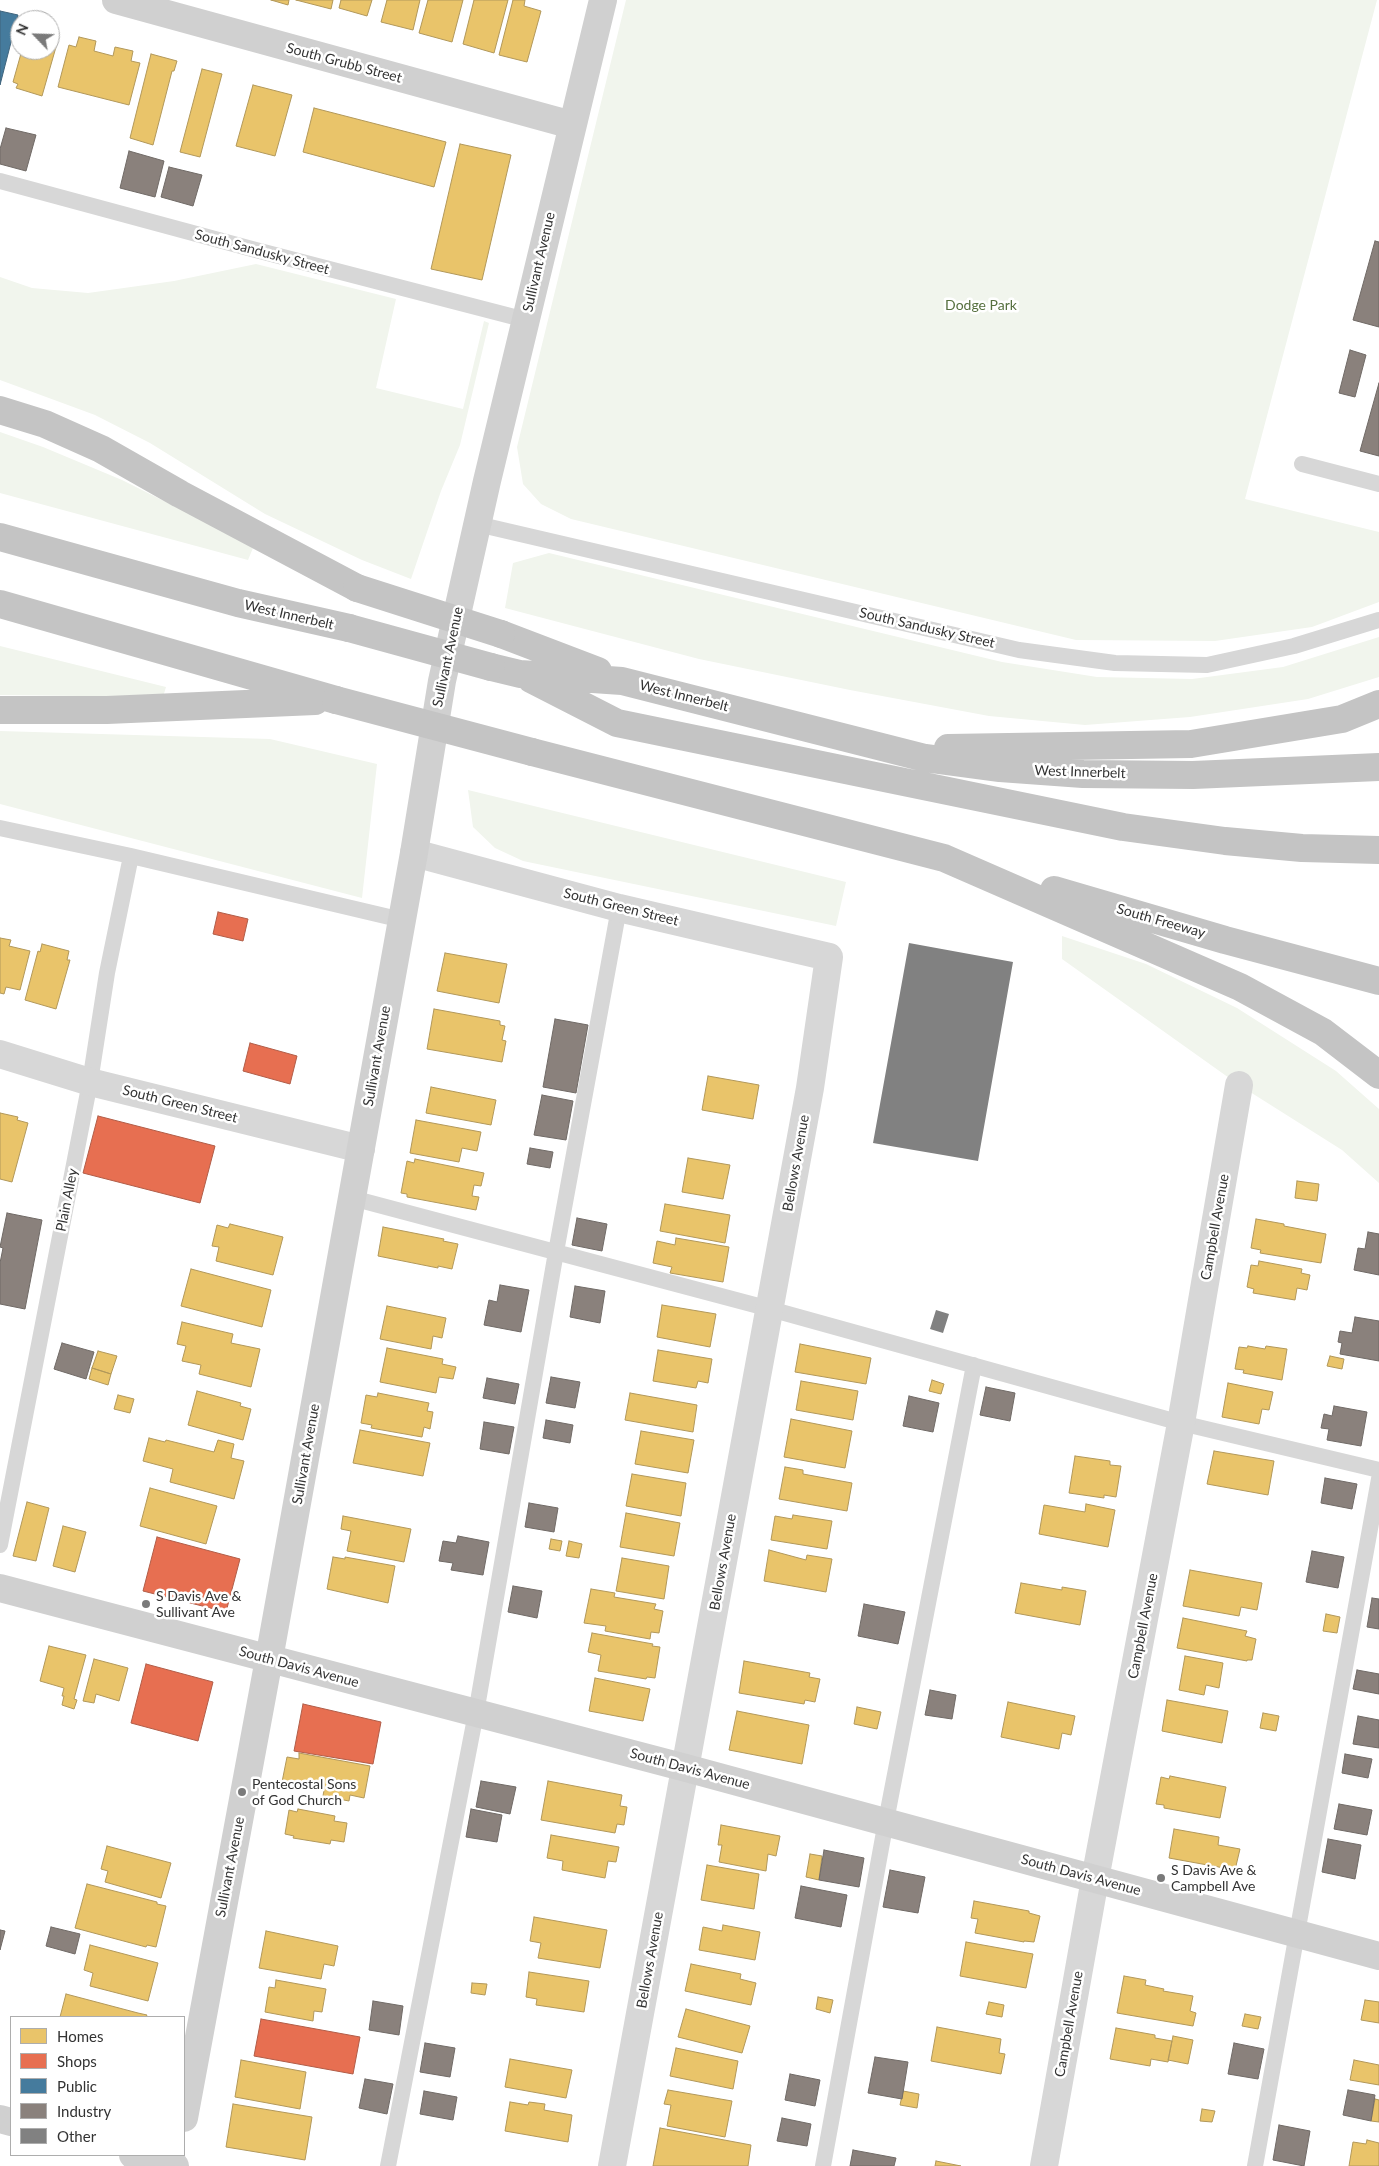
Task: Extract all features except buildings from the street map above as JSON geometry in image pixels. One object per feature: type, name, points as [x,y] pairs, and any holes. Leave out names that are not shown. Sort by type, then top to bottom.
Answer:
[{"type":"highway","points":[[0,410],[45,424],[101,450],[357,588],[501,634],[622,681]]},
{"type":"highway","name":"West Innerbelt","points":[[0,537],[238,603],[349,628],[520,674],[622,681],[925,758],[991,767],[1083,774],[1193,775],[1379,767]]},
{"type":"highway","points":[[0,604],[336,700],[732,805],[944,858],[1240,987],[1323,1032],[1379,1075]]},
{"type":"highway","points":[[520,674],[617,723],[1123,827],[1225,841],[1302,848],[1379,850]]},
{"type":"highway","points":[[0,710],[107,710],[336,700]]},
{"type":"highway","points":[[894,749],[1057,744],[1191,744],[1342,719],[1379,704]]},
{"type":"highway","name":"South Freeway","points":[[944,858],[1216,937],[1379,981]]},
{"type":"street","name":"South Grubb Street","points":[[116,0],[572,125]]},
{"type":"street","name":"Sullivant Avenue","points":[[185,2113],[414,854],[442,681],[477,524],[602,0]]},
{"type":"street","name":"South Green Street","points":[[414,854],[619,908],[829,957]]},
{"type":"street","name":"Bellows Avenue","points":[[612,2166],[810,1088],[829,957]]},
{"type":"street","name":"South Green Street","points":[[0,1054],[90,1082],[361,1149]]},
{"type":"street","name":"Campbell Avenue","points":[[1044,2166],[1094,1879],[1181,1423],[1240,1085]]},
{"type":"street","name":"South Davis Avenue","points":[[0,1588],[886,1821],[1379,1956]]},
{"type":"street","points":[[137,2156],[175,2166]]},
{"type":"lane","name":"South Sandusky Street","points":[[0,180],[252,250],[526,320]]},
{"type":"lane","points":[[1302,464],[1379,484]]},
{"type":"lane","name":"South Sandusky Street","points":[[477,524],[1019,650],[1115,663],[1207,665],[1294,646],[1379,620]]},
{"type":"lane","points":[[0,828],[131,856],[402,920]]},
{"type":"lane","name":"Plain Alley","points":[[0,1545],[90,1082],[107,973],[131,856]]},
{"type":"lane","points":[[388,2166],[476,1713],[556,1252],[619,908]]},
{"type":"lane","points":[[352,1198],[770,1308],[1181,1423],[1379,1470]]},
{"type":"lane","points":[[823,2166],[886,1821],[974,1365]]},
{"type":"lane","points":[[1255,2166],[1379,1479]]},
{"type":"green space","name":"Dodge Park","points":[[626,0],[1377,0],[1245,499],[1379,532],[1379,602],[1312,627],[1215,641],[1076,640],[571,519],[541,504],[523,484],[517,447]]},
{"type":"green space","points":[[256,264],[396,299],[376,388],[463,409],[484,321],[489,323],[460,445],[441,491],[411,579],[362,560],[265,514],[150,443],[95,415],[0,380],[0,277],[32,288],[88,293],[174,281]]},
{"type":"green space","points":[[0,432],[43,447],[122,480],[180,509],[253,548],[248,560],[0,493]]},
{"type":"green space","points":[[549,553],[1002,662],[1097,677],[1192,679],[1283,667],[1379,637],[1379,677],[1308,699],[1190,717],[1085,725],[989,716],[699,659],[505,608],[513,563]]},
{"type":"green space","points":[[0,646],[166,687],[163,697],[0,695]]},
{"type":"green space","points":[[0,731],[270,739],[377,764],[362,898],[0,804]]},
{"type":"green space","points":[[468,790],[846,882],[836,926],[523,861],[495,848],[473,827]]},
{"type":"green space","points":[[1062,936],[1146,964],[1237,1008],[1336,1071],[1379,1109],[1379,1183],[1342,1150],[1239,1085],[1062,959]]},
{"type":"place","name":"S Davis Ave & Sullivant Ave","points":[[146,1604]]},
{"type":"place","name":"Pentecostal Sons of God Church","points":[[242,1792]]},
{"type":"place","name":"S Davis Ave & Campbell Ave","points":[[1161,1878]]}]
